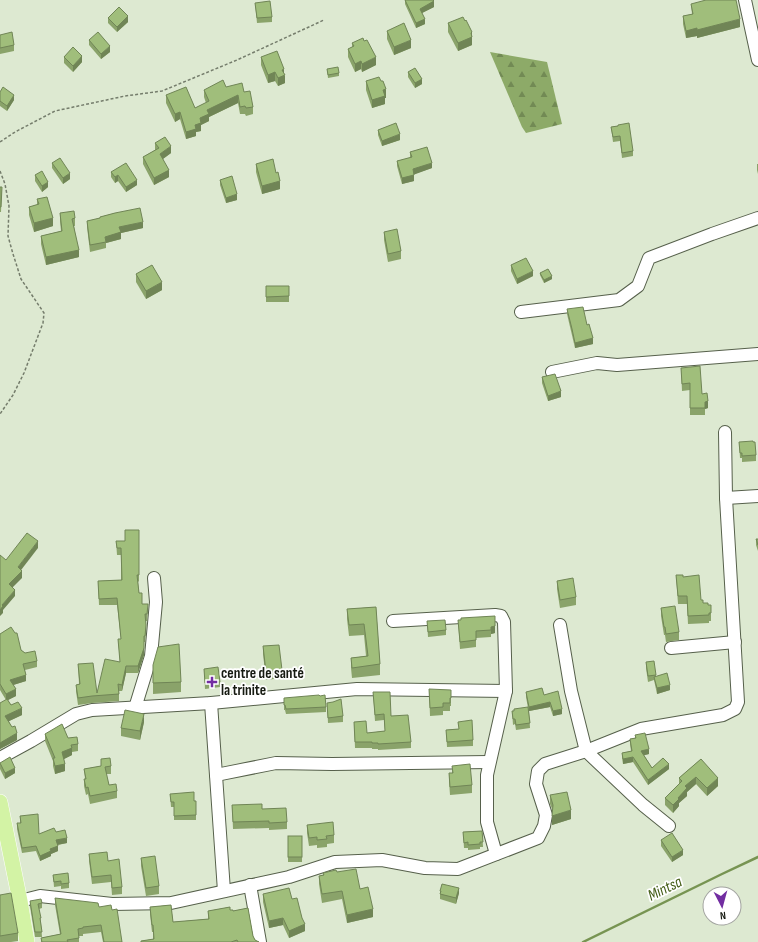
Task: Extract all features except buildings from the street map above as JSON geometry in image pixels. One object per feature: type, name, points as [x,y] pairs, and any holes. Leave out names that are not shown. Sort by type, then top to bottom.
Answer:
[{"type":"main road","points":[[0,802],[27,942]]},
{"type":"street","points":[[745,0],[758,60]]},
{"type":"street","points":[[521,312],[619,300],[638,286],[649,258],[758,218]]},
{"type":"street","points":[[552,372],[597,363],[617,364],[758,354]]},
{"type":"street","points":[[20,901],[40,896],[112,904],[171,902],[289,877],[335,862],[382,860],[425,868],[458,869],[538,838],[544,826],[546,815],[536,784],[538,771],[545,764],[586,751],[641,729],[723,715],[735,709],[738,702],[726,498],[725,432]]},
{"type":"street","points":[[726,498],[758,496]]},
{"type":"street","points":[[136,708],[151,656],[156,602],[154,578]]},
{"type":"street","points":[[393,621],[496,615],[501,616],[504,622],[506,691],[486,775],[487,822],[496,854]]},
{"type":"street","points":[[560,625],[571,691],[586,751],[643,805],[669,826]]},
{"type":"street","points":[[671,648],[735,642]]},
{"type":"street","points":[[0,758],[76,714],[92,710],[211,703],[357,689],[506,691]]},
{"type":"street","points":[[211,703],[224,891]]},
{"type":"street","points":[[216,775],[276,763],[340,764],[489,762]]},
{"type":"street","points":[[250,885],[260,942]]},
{"type":"path","points":[[0,142],[15,132],[55,111],[125,96],[162,91],[237,60],[324,20]]},
{"type":"path","points":[[0,171],[5,184],[9,206],[8,236],[13,254],[22,278],[44,313],[43,322],[24,373],[13,396],[0,414]]},
{"type":"green space","points":[[490,52],[547,62],[562,124],[526,133],[522,127]]},
{"type":"waterway","name":"Mintsa","points":[[583,942],[758,857]]},
{"type":"place","name":"centre de santé la trinite","points":[[212,682]]}]
